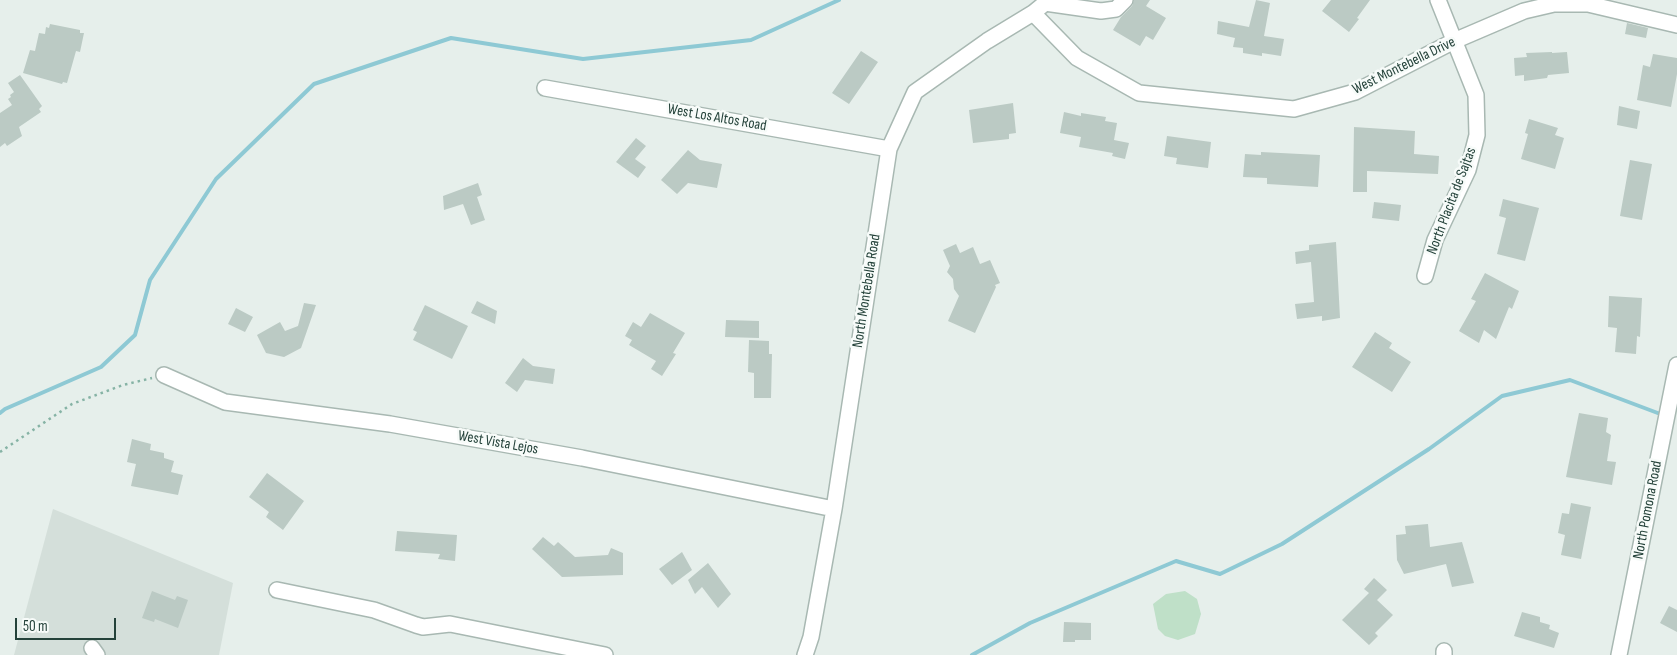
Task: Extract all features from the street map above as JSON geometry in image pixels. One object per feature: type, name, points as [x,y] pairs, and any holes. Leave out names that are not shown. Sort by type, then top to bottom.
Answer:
[{"type":"street","points":[[1047,2],[1100,11],[1116,9],[1125,0]]},
{"type":"street","name":"North Placita de Sajtas","points":[[1425,276],[1435,240],[1468,170],[1477,135],[1476,95],[1438,0]]},
{"type":"street","name":"North Montebella Road","points":[[805,655],[811,637],[834,509],[889,149],[915,92],[987,41],[1033,13],[1047,2]]},
{"type":"street","name":"West Montebella Drive","points":[[1033,13],[1077,58],[1139,93],[1294,109],[1355,92],[1454,41],[1524,11],[1554,4],[1588,4],[1677,25]]},
{"type":"street","name":"West Los Altos Road","points":[[545,88],[889,149]]},
{"type":"street","name":"North Pomona Road","points":[[1620,655],[1677,365]]},
{"type":"street","name":"West Vista Lejos","points":[[164,375],[225,402],[390,424],[582,458],[834,509]]},
{"type":"street","points":[[277,590],[374,610],[423,627],[450,624],[586,653],[605,655]]},
{"type":"path","points":[[0,452],[72,404],[123,385],[164,375]]},
{"type":"shaded area","points":[[53,509],[233,583],[219,655],[14,655]]},
{"type":"green space","points":[[1185,591],[1197,599],[1201,614],[1195,634],[1178,640],[1165,636],[1158,629],[1153,604],[1166,594]]},
{"type":"building","points":[[1134,0],[1150,0],[1146,6],[1166,18],[1153,40],[1146,36],[1140,46],[1113,30],[1121,17],[1132,6]]},
{"type":"building","points":[[1256,0],[1270,3],[1264,36],[1284,39],[1281,56],[1243,53],[1243,48],[1233,47],[1235,38],[1217,34],[1218,21],[1249,27]]},
{"type":"building","points":[[1331,0],[1370,0],[1349,32],[1322,11]]},
{"type":"building","points":[[1627,23],[1648,28],[1646,38],[1625,34]]},
{"type":"building","points":[[50,24],[80,30],[80,33],[84,33],[80,52],[76,51],[67,83],[63,82],[62,84],[23,73],[30,50],[35,51],[39,33],[45,34],[46,27],[49,28]]},
{"type":"building","points":[[861,51],[878,62],[849,104],[832,93]]},
{"type":"building","points":[[1567,52],[1569,73],[1548,75],[1547,78],[1524,81],[1524,75],[1515,76],[1514,58],[1527,57],[1526,53]]},
{"type":"building","points":[[1653,54],[1677,58],[1677,74],[1671,107],[1637,100],[1643,65],[1650,67]]},
{"type":"building","points":[[20,75],[42,106],[39,109],[41,112],[19,127],[22,136],[7,146],[5,143],[0,147],[0,113],[12,105],[8,99],[14,92],[8,83]]},
{"type":"building","points":[[1013,103],[1016,133],[1009,134],[1009,139],[973,143],[969,110]]},
{"type":"building","points":[[1619,106],[1640,111],[1637,129],[1617,125]]},
{"type":"building","points":[[1064,112],[1081,116],[1081,113],[1106,117],[1105,121],[1117,123],[1114,140],[1129,143],[1125,159],[1112,156],[1113,153],[1079,147],[1081,137],[1060,133]]},
{"type":"building","points":[[1529,119],[1558,128],[1555,135],[1564,138],[1555,169],[1521,159],[1528,134],[1525,133]]},
{"type":"building","points":[[1354,127],[1415,131],[1414,154],[1439,156],[1438,174],[1367,171],[1367,192],[1353,192]]},
{"type":"building","points":[[1167,136],[1211,142],[1208,168],[1176,164],[1177,158],[1164,156]]},
{"type":"building","points":[[636,138],[646,146],[635,159],[646,167],[638,178],[616,162]]},
{"type":"building","points":[[688,150],[700,160],[722,164],[717,188],[688,183],[677,194],[661,180]]},
{"type":"building","points":[[1261,152],[1320,155],[1318,187],[1267,184],[1267,178],[1243,177],[1245,154],[1261,155]]},
{"type":"building","points":[[1630,160],[1652,164],[1642,220],[1620,216]]},
{"type":"building","points":[[478,183],[482,195],[477,197],[485,220],[471,225],[463,204],[444,210],[443,196]]},
{"type":"building","points":[[1503,199],[1539,208],[1525,261],[1497,254],[1506,218],[1499,216]]},
{"type":"building","points":[[1374,202],[1401,205],[1399,221],[1372,218]]},
{"type":"building","points":[[1336,242],[1340,318],[1322,321],[1322,316],[1297,319],[1295,304],[1314,302],[1311,262],[1296,264],[1295,252],[1309,250],[1309,245]]},
{"type":"building","points":[[956,244],[960,253],[973,247],[980,264],[990,260],[1000,283],[995,285],[996,287],[975,333],[948,321],[959,296],[954,289],[953,279],[947,272],[950,266],[943,250]]},
{"type":"building","points":[[1485,273],[1519,291],[1512,309],[1509,307],[1496,339],[1484,330],[1479,343],[1459,331],[1476,301],[1471,299]]},
{"type":"building","points":[[1609,296],[1642,298],[1640,337],[1637,336],[1636,354],[1615,352],[1617,328],[1608,327]]},
{"type":"building","points":[[477,301],[497,311],[495,324],[471,313]]},
{"type":"building","points":[[304,303],[316,305],[301,348],[284,357],[266,353],[257,335],[280,322],[285,331],[298,326]]},
{"type":"building","points":[[425,305],[468,326],[452,359],[413,340],[417,332],[413,330]]},
{"type":"building","points":[[236,308],[253,317],[245,332],[228,324]]},
{"type":"building","points":[[650,313],[685,333],[673,353],[676,354],[662,376],[651,369],[656,361],[629,345],[632,340],[625,336],[633,322],[641,327]]},
{"type":"building","points":[[726,320],[759,321],[759,338],[725,337]]},
{"type":"building","points":[[1375,332],[1392,343],[1389,348],[1411,362],[1392,392],[1352,367]]},
{"type":"building","points":[[749,340],[769,341],[769,354],[772,354],[771,398],[754,398],[754,373],[748,372]]},
{"type":"building","points":[[523,358],[533,366],[555,369],[553,384],[525,380],[517,392],[505,383]]},
{"type":"building","points":[[1579,413],[1608,418],[1606,432],[1611,435],[1607,461],[1616,462],[1612,485],[1566,477]]},
{"type":"building","points":[[132,439],[151,444],[150,450],[164,453],[164,458],[174,461],[171,472],[183,475],[178,495],[131,486],[136,464],[127,462]]},
{"type":"building","points":[[267,473],[304,501],[283,530],[266,517],[269,512],[249,497]]},
{"type":"building","points":[[1571,503],[1591,507],[1581,559],[1561,555],[1565,535],[1558,533],[1562,513],[1569,514]]},
{"type":"building","points":[[1428,524],[1430,547],[1462,542],[1474,583],[1452,587],[1446,564],[1404,574],[1397,560],[1396,535],[1406,534],[1405,526]]},
{"type":"building","points":[[397,531],[457,535],[455,561],[438,559],[440,554],[395,551]]},
{"type":"building","points":[[543,537],[554,546],[558,542],[575,557],[608,555],[611,548],[623,553],[623,575],[562,577],[532,549]]},
{"type":"building","points":[[682,552],[692,570],[672,585],[659,569]]},
{"type":"building","points":[[708,563],[731,594],[718,608],[702,587],[695,594],[688,580]]},
{"type":"building","points":[[1374,578],[1387,590],[1377,600],[1393,615],[1375,633],[1378,636],[1369,645],[1342,620],[1369,593],[1364,589]]},
{"type":"building","points":[[152,591],[175,600],[177,596],[188,600],[178,628],[155,619],[154,622],[142,618]]},
{"type":"building","points":[[1669,606],[1677,610],[1677,632],[1660,623]]},
{"type":"building","points":[[1522,612],[1540,617],[1540,622],[1550,625],[1549,629],[1559,633],[1554,648],[1514,636]]},
{"type":"building","points":[[1064,622],[1091,623],[1091,640],[1063,642]]},
{"type":"waterway","points":[[0,413],[5,409],[101,367],[135,335],[150,280],[216,179],[314,84],[451,38],[583,59],[751,40],[839,0]]},
{"type":"waterway","points":[[972,655],[1030,623],[1176,561],[1220,574],[1282,544],[1429,449],[1502,396],[1570,380],[1663,415]]}]
